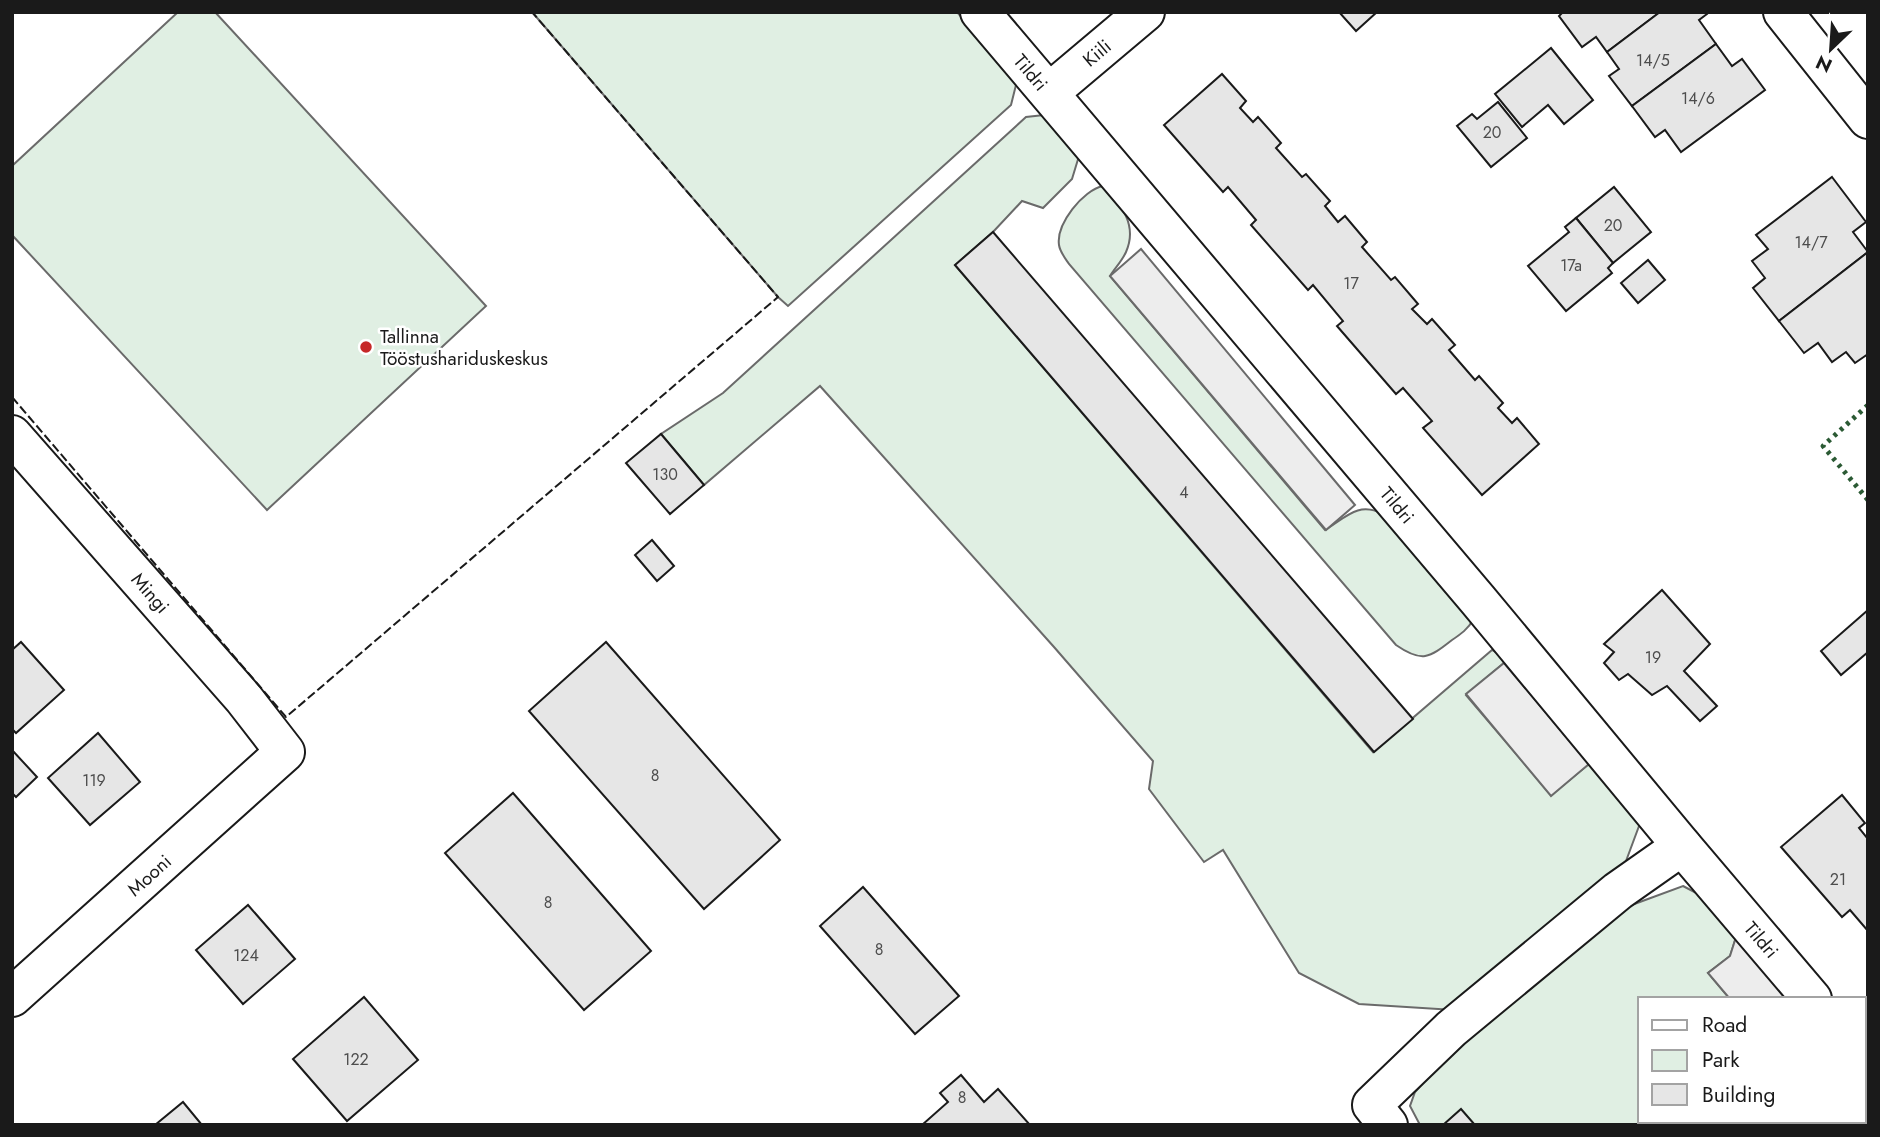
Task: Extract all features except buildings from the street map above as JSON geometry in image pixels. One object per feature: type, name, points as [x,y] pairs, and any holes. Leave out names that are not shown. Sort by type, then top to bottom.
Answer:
[{"type":"street","name":"Tildri","points":[[980,12],[1810,997]]},
{"type":"street","name":"Kiili","points":[[1050,92],[1145,12]]},
{"type":"street","points":[[1783,12],[1868,119]]},
{"type":"street","name":"Mingi","points":[[12,435],[244,699],[285,752]]},
{"type":"street","name":"Mooni","points":[[12,997],[285,752]]},
{"type":"street","points":[[1388,1125],[1371,1105],[1451,1029],[1618,891],[1682,846]]},
{"type":"green space","points":[[178,12],[215,12],[486,306],[267,510],[12,235],[12,166]]},
{"type":"green space","points":[[532,12],[957,12],[1017,81],[1011,105],[788,306]]},
{"type":"green space","points":[[1044,115],[1079,156],[1072,179],[1043,208],[1022,201],[993,232],[955,265],[1373,752],[1492,650],[1501,655],[1504,663],[1466,695],[1551,795],[1589,764],[1598,767],[1642,818],[1626,861],[1607,882],[1454,1010],[1359,1004],[1299,973],[1223,850],[1204,862],[1149,789],[1153,761],[820,386],[704,485],[661,434],[723,393],[1026,117]]},
{"type":"green space","points":[[1103,186],[1126,216],[1130,233],[1126,252],[1110,276],[1325,530],[1359,510],[1374,510],[1382,514],[1473,620],[1461,633],[1437,651],[1425,656],[1412,654],[1396,645],[1069,264],[1059,245],[1062,227],[1079,201]]},
{"type":"green space","points":[[1683,886],[1704,897],[1737,934],[1730,956],[1708,973],[1728,997],[1638,997],[1638,1123],[1837,1125],[1420,1125],[1410,1106],[1415,1092],[1439,1065],[1574,944],[1629,906]]},
{"type":"shaded area","points":[[1141,249],[1355,505],[1326,530],[1110,276]]},
{"type":"shaded area","points":[[1504,663],[1589,764],[1551,796],[1466,694]]},
{"type":"shaded area","points":[[1737,934],[1790,997],[1728,997],[1708,973],[1730,956]]},
{"type":"shaded area","points":[[1866,1085],[1868,1125],[1836,1123],[1866,1123]]},
{"type":"hedge","points":[[1868,405],[1823,446],[1868,500]]},
{"type":"fence","points":[[12,397],[286,717],[778,297],[532,12]]},
{"type":"place","name":"Tallinna Tööstushariduskeskus","points":[[366,347]]}]
